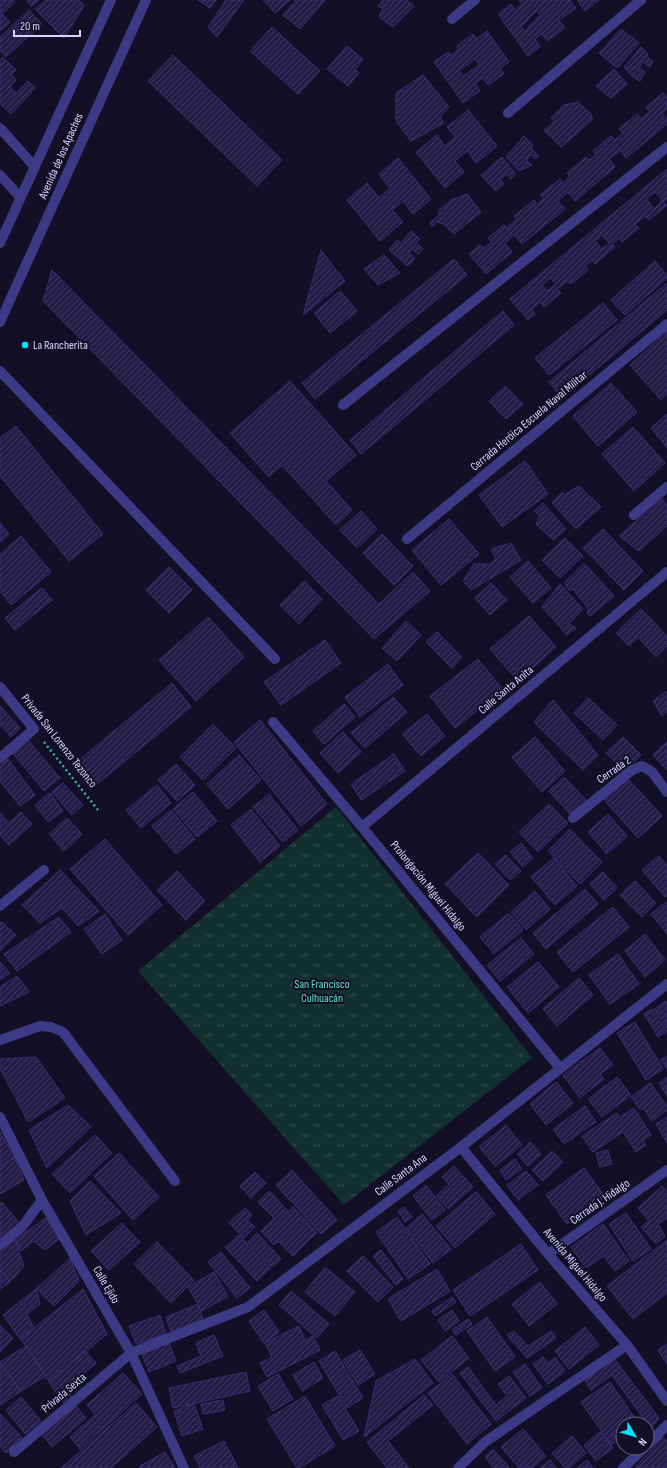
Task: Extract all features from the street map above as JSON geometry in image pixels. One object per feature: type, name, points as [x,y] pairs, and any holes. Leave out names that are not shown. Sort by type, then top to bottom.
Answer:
[{"type":"street","name":"Avenida de los Apaches","points":[[0,243],[111,0]]},
{"type":"street","points":[[452,19],[475,0]]},
{"type":"street","points":[[508,113],[641,0]]},
{"type":"street","name":"Avenida de los Apaches","points":[[0,322],[40,237],[143,1]]},
{"type":"street","points":[[0,128],[35,167]]},
{"type":"street","points":[[343,405],[667,147]]},
{"type":"street","points":[[0,175],[20,197]]},
{"type":"street","name":"Cerrada Heróica Escuela Naval Militar","points":[[407,539],[667,324]]},
{"type":"street","points":[[0,371],[275,659]]},
{"type":"street","points":[[634,515],[667,487]]},
{"type":"street","name":"Calle Santa Anita","points":[[362,827],[667,572]]},
{"type":"street","name":"Privada San Lorenzo Tezonco","points":[[0,687],[34,729]]},
{"type":"street","name":"Prolongación Miguel Hidalgo","points":[[273,722],[362,827],[560,1068]]},
{"type":"street","points":[[0,758],[34,729]]},
{"type":"street","name":"Cerrada 2","points":[[573,818],[632,770],[642,766],[652,772],[667,792]]},
{"type":"street","points":[[0,906],[44,870]]},
{"type":"street","name":"Calle Santa Ana","points":[[131,1353],[248,1307],[461,1147],[667,984]]},
{"type":"street","points":[[0,1040],[40,1026],[51,1026],[63,1032],[175,1181]]},
{"type":"street","name":"Calle Ejido","points":[[0,1117],[42,1200],[131,1353],[184,1468]]},
{"type":"street","name":"Avenida Miguel Hidalgo","points":[[461,1147],[548,1254],[627,1345],[667,1401]]},
{"type":"street","name":"Cerrada J. Hidalgo","points":[[548,1254],[667,1170]]},
{"type":"street","points":[[0,1244],[22,1227],[42,1200]]},
{"type":"street","points":[[458,1468],[484,1442],[627,1345]]},
{"type":"street","name":"Privada Sexta","points":[[14,1452],[131,1353]]},
{"type":"street","points":[[655,1437],[667,1425]]},
{"type":"street","points":[[623,1468],[636,1456]]},
{"type":"path","name":"Privada San Lorenzo Tezonco","points":[[34,729],[98,810]]},
{"type":"green space","name":"San Francisco Culhuacán","points":[[336,807],[532,1058],[344,1205],[138,971]]},
{"type":"building","points":[[0,0],[13,0],[15,2],[2,14],[10,22],[0,31]]},
{"type":"building","points":[[27,0],[39,0],[31,6]]},
{"type":"building","points":[[46,0],[50,0],[52,2],[54,0],[79,0],[84,6],[64,38],[35,9]]},
{"type":"building","points":[[198,0],[216,0],[210,8]]},
{"type":"building","points":[[226,0],[244,0],[217,37],[208,27]]},
{"type":"building","points":[[263,0],[290,0],[275,13]]},
{"type":"building","points":[[296,0],[325,0],[300,29],[283,15]]},
{"type":"building","points":[[383,0],[406,0],[414,6],[393,27],[379,17],[383,9],[378,6]]},
{"type":"building","points":[[519,0],[570,0],[576,8],[559,20],[565,28],[547,41],[542,34],[535,39],[540,47],[528,56],[498,14],[511,4],[515,10],[522,4]],"holes":[[[536,11],[540,15],[525,31],[521,27]]]},
{"type":"building","points":[[577,0],[599,0],[585,11]]},
{"type":"building","points":[[29,10],[42,24],[6,57],[0,50],[0,37]]},
{"type":"building","points":[[272,27],[320,71],[298,94],[250,51]]},
{"type":"building","points":[[621,29],[639,43],[617,68],[599,53]]},
{"type":"building","points":[[487,31],[509,62],[500,68],[504,74],[488,85],[483,78],[475,83],[480,91],[463,103],[434,62],[448,52],[451,55],[459,50],[457,46],[473,34],[476,39]],"holes":[[[475,59],[479,65],[463,76],[459,71]]]},
{"type":"building","points":[[347,46],[363,59],[355,70],[359,73],[348,86],[327,69]]},
{"type":"building","points":[[641,47],[648,54],[646,57],[653,61],[650,67],[643,62],[639,68],[645,72],[640,81],[633,77],[624,67]]},
{"type":"building","points":[[173,55],[282,160],[257,186],[148,81]]},
{"type":"building","points":[[3,57],[16,70],[11,75],[16,80],[10,87],[16,93],[28,81],[35,88],[11,114],[0,104],[0,60]]},
{"type":"building","points":[[614,69],[627,84],[611,98],[596,86]]},
{"type":"building","points":[[423,75],[449,107],[440,117],[444,123],[411,141],[396,121],[396,93]]},
{"type":"building","points":[[663,93],[667,98],[667,109],[662,113],[667,119],[667,124],[626,158],[620,151],[609,159],[615,167],[575,201],[568,192],[558,201],[565,209],[522,244],[514,235],[505,243],[512,252],[486,274],[469,254],[480,245],[483,248],[492,242],[488,238],[504,225],[506,228],[517,219],[514,216],[534,200],[537,204],[544,199],[540,195],[560,179],[563,183],[570,176],[567,173],[586,157],[589,160],[596,155],[593,151],[611,136],[615,140],[623,133],[619,129],[637,114],[641,119],[650,112],[646,107]]},
{"type":"building","points":[[578,102],[592,115],[592,120],[561,147],[544,130],[555,121],[551,118],[564,105]]},
{"type":"building","points":[[468,110],[497,146],[476,163],[467,151],[455,161],[464,172],[445,188],[416,152],[437,135],[445,146],[455,137],[447,127]]},
{"type":"building","points":[[524,136],[533,145],[531,148],[539,156],[535,159],[532,155],[527,158],[527,161],[532,165],[519,171],[506,157]]},
{"type":"building","points":[[502,157],[516,174],[511,179],[507,174],[500,180],[504,184],[496,191],[481,175]]},
{"type":"building","points":[[398,158],[431,199],[413,214],[403,201],[392,210],[403,222],[380,241],[347,200],[367,183],[379,198],[390,188],[379,174]]},
{"type":"building","points":[[667,169],[667,198],[663,202],[667,205],[649,220],[646,216],[635,224],[639,228],[622,242],[619,238],[612,244],[615,247],[595,264],[592,260],[585,266],[588,270],[571,284],[567,281],[557,289],[561,293],[544,307],[540,302],[532,309],[535,314],[528,320],[510,299]],"holes":[[[655,192],[661,198],[660,203],[654,209],[646,199]],[[602,235],[609,243],[602,249],[595,241]],[[550,278],[556,284],[547,291],[542,285]]]},
{"type":"building","points":[[467,194],[481,212],[454,234],[443,224],[437,222],[432,227],[430,223],[439,215],[439,210],[453,199]]},
{"type":"building","points":[[411,231],[420,239],[416,243],[423,249],[418,254],[412,249],[409,252],[415,258],[408,266],[389,250],[397,240],[401,243]]},
{"type":"building","points":[[321,250],[345,281],[303,315]]},
{"type":"building","points":[[384,255],[400,273],[378,285],[364,269]]},
{"type":"building","points":[[454,259],[467,275],[315,399],[302,383]]},
{"type":"building","points":[[655,261],[667,275],[667,278],[625,315],[611,300]]},
{"type":"building","points":[[52,270],[379,604],[413,572],[430,591],[374,639],[43,301]]},
{"type":"building","points":[[667,283],[667,310],[562,398],[549,382]]},
{"type":"building","points":[[340,291],[357,311],[330,333],[314,313]]},
{"type":"building","points":[[603,303],[617,320],[549,375],[535,358]]},
{"type":"building","points":[[503,311],[514,325],[361,454],[350,440]]},
{"type":"building","points":[[667,331],[667,394],[661,400],[630,365]]},
{"type":"building","points":[[290,381],[356,455],[326,481],[352,510],[336,525],[282,465],[269,477],[230,433]]},
{"type":"building","points":[[611,383],[637,412],[598,446],[573,416]]},
{"type":"building","points":[[505,386],[523,404],[506,419],[489,401]]},
{"type":"building","points":[[667,414],[667,448],[651,428]]},
{"type":"building","points":[[16,426],[103,534],[69,561],[0,476],[0,438]]},
{"type":"building","points":[[633,427],[665,463],[634,491],[602,454]]},
{"type":"building","points":[[525,461],[548,494],[502,527],[479,495]]},
{"type":"building","points":[[579,486],[601,507],[576,529],[552,503],[562,492],[564,495]]},
{"type":"building","points":[[662,499],[667,505],[667,526],[639,551],[619,536]]},
{"type":"building","points":[[543,503],[566,529],[553,540],[536,524],[540,516],[534,511]]},
{"type":"building","points":[[361,511],[377,529],[357,548],[340,530]]},
{"type":"building","points":[[449,519],[479,554],[441,585],[412,550]]},
{"type":"building","points":[[0,523],[9,534],[0,542]]},
{"type":"building","points":[[603,529],[643,571],[624,590],[583,548]]},
{"type":"building","points":[[382,534],[413,566],[394,585],[363,553]]},
{"type":"building","points":[[21,536],[51,572],[11,605],[0,591],[0,554]]},
{"type":"building","points":[[565,538],[583,556],[560,578],[542,560]]},
{"type":"building","points":[[511,543],[521,560],[471,590],[463,581],[474,564],[490,564],[496,559],[491,549]]},
{"type":"building","points":[[528,561],[551,588],[533,603],[510,577]]},
{"type":"building","points":[[584,563],[614,596],[590,616],[587,612],[589,610],[573,589],[570,591],[564,583]]},
{"type":"building","points":[[169,567],[192,590],[169,613],[146,590]]},
{"type":"building","points":[[304,581],[322,599],[299,624],[280,605]]},
{"type":"building","points":[[491,583],[507,600],[490,615],[475,598]]},
{"type":"building","points":[[560,584],[583,609],[569,624],[576,628],[567,635],[542,607]]},
{"type":"building","points":[[42,588],[52,600],[15,630],[5,618]]},
{"type":"building","points":[[641,609],[667,636],[667,646],[656,657],[638,637],[629,646],[616,633]]},
{"type":"building","points":[[529,616],[556,647],[518,681],[490,649]]},
{"type":"building","points":[[208,617],[244,657],[196,701],[159,660]]},
{"type":"building","points":[[406,621],[421,635],[397,661],[382,648]]},
{"type":"building","points":[[437,632],[462,657],[452,668],[426,642]]},
{"type":"building","points":[[325,640],[341,663],[281,705],[264,682]]},
{"type":"building","points":[[478,659],[503,690],[455,728],[430,696]]},
{"type":"building","points":[[388,664],[403,685],[360,717],[345,697]]},
{"type":"building","points":[[172,683],[191,707],[91,789],[72,766]]},
{"type":"building","points":[[667,691],[667,712],[662,716],[653,701]]},
{"type":"building","points":[[393,697],[407,712],[365,748],[351,733]]},
{"type":"building","points":[[588,698],[617,725],[603,740],[574,713]]},
{"type":"building","points":[[553,700],[598,755],[583,770],[534,722]]},
{"type":"building","points":[[344,704],[355,717],[324,744],[313,731]]},
{"type":"building","points":[[0,706],[20,728],[11,737],[0,725]]},
{"type":"building","points":[[427,714],[445,736],[421,756],[402,734]]},
{"type":"building","points":[[260,720],[327,804],[301,826],[234,742]]},
{"type":"building","points":[[213,724],[236,748],[203,780],[180,757]]},
{"type":"building","points":[[343,732],[361,752],[338,773],[320,753]]},
{"type":"building","points":[[535,737],[565,771],[542,792],[512,757]]},
{"type":"building","points":[[623,737],[641,755],[624,771],[606,753]]},
{"type":"building","points":[[27,739],[60,778],[44,791],[12,752]]},
{"type":"building","points":[[667,742],[667,770],[653,755]]},
{"type":"building","points":[[394,754],[405,771],[361,800],[351,784]]},
{"type":"building","points":[[239,755],[261,780],[228,809],[207,784]]},
{"type":"building","points":[[8,759],[35,795],[20,806],[0,781],[0,765]]},
{"type":"building","points":[[176,764],[195,785],[177,801],[158,780]]},
{"type":"building","points":[[564,777],[586,800],[570,814],[549,791]]},
{"type":"building","points":[[628,779],[662,816],[638,838],[604,800]]},
{"type":"building","points":[[63,783],[83,805],[72,815],[52,792]]},
{"type":"building","points":[[157,785],[171,803],[141,828],[126,810]]},
{"type":"building","points":[[193,792],[217,821],[197,837],[173,809]]},
{"type":"building","points":[[50,793],[63,811],[48,822],[35,805]]},
{"type":"building","points":[[269,794],[298,830],[283,842],[253,807]]},
{"type":"building","points":[[549,804],[568,823],[538,852],[519,832]]},
{"type":"building","points":[[251,809],[280,846],[260,862],[231,825]]},
{"type":"building","points":[[171,810],[195,839],[176,854],[152,826]]},
{"type":"building","points":[[21,812],[32,824],[9,845],[0,835],[0,813],[9,823]]},
{"type":"building","points":[[608,814],[627,836],[607,854],[588,832]]},
{"type":"building","points":[[67,818],[82,834],[64,851],[49,834]]},
{"type":"building","points":[[570,829],[602,862],[580,884],[548,851]]},
{"type":"building","points":[[105,839],[162,905],[128,935],[70,869]]},
{"type":"building","points":[[521,843],[533,858],[523,867],[510,852]]},
{"type":"building","points":[[478,853],[509,885],[477,917],[445,884]]},
{"type":"building","points":[[506,855],[521,871],[510,880],[495,864]]},
{"type":"building","points":[[659,856],[667,865],[667,895],[665,897],[642,870]]},
{"type":"building","points":[[554,858],[577,886],[555,905],[531,877]]},
{"type":"building","points":[[60,870],[99,911],[78,926],[62,908],[40,923],[22,905]]},
{"type":"building","points":[[177,871],[205,901],[186,920],[157,890]]},
{"type":"building","points":[[603,872],[617,888],[604,900],[590,884]]},
{"type":"building","points":[[635,881],[656,903],[642,917],[620,895]]},
{"type":"building","points":[[585,889],[598,904],[546,949],[533,933]]},
{"type":"building","points":[[535,891],[550,909],[526,930],[511,912]]},
{"type":"building","points":[[666,902],[667,903],[667,934],[651,914]]},
{"type":"building","points":[[613,907],[629,927],[573,972],[557,952]]},
{"type":"building","points":[[509,913],[523,930],[494,954],[480,937]]},
{"type":"building","points":[[105,914],[122,940],[102,954],[84,929]]},
{"type":"building","points":[[59,917],[71,932],[17,971],[4,954]]},
{"type":"building","points":[[2,922],[16,935],[0,951],[0,923]]},
{"type":"building","points":[[645,934],[665,960],[645,977],[625,951]]},
{"type":"building","points":[[521,938],[534,954],[500,981],[487,965]]},
{"type":"building","points":[[618,954],[639,984],[610,1004],[589,975]]},
{"type":"building","points":[[0,962],[10,973],[0,980]]},
{"type":"building","points":[[538,962],[559,987],[528,1013],[507,987]]},
{"type":"building","points":[[17,976],[29,992],[0,1006],[0,987]]},
{"type":"building","points":[[579,978],[593,995],[557,1026],[543,1009]]},
{"type":"building","points":[[666,1001],[667,1003],[667,1028],[654,1009]]},
{"type":"building","points":[[652,1009],[667,1031],[658,1037],[644,1014]]},
{"type":"building","points":[[635,1022],[663,1069],[646,1080],[617,1033]]},
{"type":"building","points":[[600,1048],[613,1065],[600,1074],[604,1079],[580,1098],[563,1075]]},
{"type":"building","points":[[667,1056],[667,1069],[661,1060]]},
{"type":"building","points":[[36,1057],[65,1098],[28,1122],[0,1068],[0,1059]]},
{"type":"building","points":[[617,1077],[631,1095],[602,1117],[588,1099]]},
{"type":"building","points":[[667,1077],[667,1096],[659,1083]]},
{"type":"building","points":[[556,1082],[573,1103],[546,1125],[530,1104]]},
{"type":"building","points":[[650,1083],[667,1106],[667,1110],[652,1121],[643,1108],[640,1110],[631,1097]]},
{"type":"building","points":[[68,1105],[91,1127],[47,1168],[29,1130]]},
{"type":"building","points":[[585,1106],[596,1122],[564,1144],[553,1129]]},
{"type":"building","points":[[634,1108],[651,1135],[643,1140],[646,1145],[636,1152],[623,1132],[593,1152],[582,1136],[617,1113],[620,1117]]},
{"type":"building","points":[[667,1117],[667,1143],[656,1124]]},
{"type":"building","points":[[506,1125],[522,1145],[495,1166],[479,1147]]},
{"type":"building","points":[[0,1132],[15,1158],[0,1166]]},
{"type":"building","points":[[95,1135],[112,1153],[70,1193],[52,1174]]},
{"type":"building","points":[[530,1142],[541,1154],[528,1166],[517,1154]]},
{"type":"building","points":[[608,1150],[612,1164],[600,1167],[596,1153]]},
{"type":"building","points":[[552,1151],[563,1162],[543,1181],[532,1170]]},
{"type":"building","points":[[119,1153],[159,1197],[133,1220],[94,1176]]},
{"type":"building","points":[[15,1158],[24,1180],[0,1194],[0,1166]]},
{"type":"building","points":[[515,1159],[522,1169],[506,1180],[500,1170]]},
{"type":"building","points":[[454,1166],[473,1187],[448,1209],[436,1196],[449,1184],[442,1177]]},
{"type":"building","points":[[584,1168],[605,1197],[567,1224],[546,1195]]},
{"type":"building","points":[[292,1170],[337,1220],[321,1234],[276,1185]]},
{"type":"building","points":[[526,1171],[538,1185],[518,1200],[507,1185]]},
{"type":"building","points":[[255,1172],[266,1183],[251,1198],[240,1186]]},
{"type":"building","points":[[90,1181],[121,1213],[86,1235],[70,1201]]},
{"type":"building","points":[[426,1185],[445,1210],[432,1220],[413,1196]]},
{"type":"building","points":[[662,1186],[667,1192],[667,1218],[658,1224],[665,1236],[656,1244],[641,1227],[649,1221],[638,1208]]},
{"type":"building","points":[[269,1191],[289,1212],[293,1207],[317,1232],[293,1256],[278,1241],[274,1245],[261,1231],[274,1218],[258,1202]]},
{"type":"building","points":[[476,1192],[495,1214],[455,1248],[436,1226]]},
{"type":"building","points":[[2,1202],[20,1224],[0,1241],[0,1204]]},
{"type":"building","points":[[404,1207],[412,1217],[405,1222],[398,1211]]},
{"type":"building","points":[[245,1208],[252,1215],[247,1220],[255,1227],[244,1238],[229,1223]]},
{"type":"building","points":[[626,1213],[651,1249],[633,1261],[609,1224]]},
{"type":"building","points":[[422,1214],[451,1249],[433,1263],[406,1228]]},
{"type":"building","points":[[47,1217],[59,1239],[45,1250],[34,1241],[21,1251],[15,1240]]},
{"type":"building","points":[[397,1217],[430,1264],[408,1279],[376,1232]]},
{"type":"building","points":[[122,1223],[140,1242],[109,1270],[91,1251]]},
{"type":"building","points":[[603,1224],[629,1261],[615,1271],[604,1256],[586,1268],[571,1247]]},
{"type":"building","points":[[257,1233],[281,1259],[272,1267],[248,1242]]},
{"type":"building","points":[[239,1235],[271,1268],[257,1281],[225,1247]]},
{"type":"building","points":[[15,1240],[24,1266],[10,1282],[0,1269],[0,1248]]},
{"type":"building","points":[[667,1240],[667,1293],[633,1319],[607,1286]]},
{"type":"building","points":[[157,1242],[194,1280],[171,1303],[134,1264]]},
{"type":"building","points":[[521,1244],[538,1270],[470,1316],[453,1290]]},
{"type":"building","points":[[381,1250],[403,1279],[396,1285],[373,1256]]},
{"type":"building","points":[[221,1252],[250,1288],[237,1298],[208,1262]]},
{"type":"building","points":[[363,1256],[393,1287],[378,1302],[347,1271]]},
{"type":"building","points":[[70,1258],[79,1281],[54,1306],[36,1289]]},
{"type":"building","points":[[325,1267],[355,1292],[335,1316],[305,1292]]},
{"type":"building","points":[[0,1269],[10,1282],[0,1289]]},
{"type":"building","points":[[437,1269],[450,1291],[401,1321],[388,1299]]},
{"type":"building","points":[[214,1272],[228,1296],[202,1311],[188,1287]]},
{"type":"building","points":[[540,1282],[557,1304],[529,1326],[512,1304]]},
{"type":"building","points":[[36,1289],[40,1304],[27,1314],[34,1328],[20,1339],[3,1315]]},
{"type":"building","points":[[83,1289],[107,1334],[49,1382],[20,1339]]},
{"type":"building","points":[[291,1291],[329,1324],[317,1338],[279,1305]]},
{"type":"building","points":[[452,1297],[456,1302],[435,1316],[432,1311]]},
{"type":"building","points":[[198,1304],[203,1319],[171,1332],[166,1317]]},
{"type":"building","points":[[264,1310],[279,1332],[264,1343],[249,1321]]},
{"type":"building","points":[[452,1310],[459,1321],[445,1331],[438,1320]]},
{"type":"building","points":[[160,1315],[166,1334],[136,1344],[129,1326]]},
{"type":"building","points":[[487,1317],[515,1357],[495,1371],[467,1331]]},
{"type":"building","points":[[468,1319],[472,1324],[456,1335],[452,1330]]},
{"type":"building","points":[[0,1325],[13,1338],[0,1352]]},
{"type":"building","points":[[299,1326],[305,1340],[313,1336],[320,1350],[267,1377],[260,1363],[272,1357],[265,1343]]},
{"type":"building","points":[[585,1327],[599,1345],[569,1369],[555,1351]]},
{"type":"building","points":[[514,1331],[528,1346],[551,1331],[556,1338],[527,1358],[507,1335]]},
{"type":"building","points":[[214,1335],[223,1356],[180,1373],[177,1366],[201,1356],[196,1343]]},
{"type":"building","points":[[452,1336],[469,1358],[439,1382],[421,1360]]},
{"type":"building","points":[[169,1343],[176,1361],[149,1372],[142,1354]]},
{"type":"building","points":[[667,1344],[667,1364],[658,1350]]},
{"type":"building","points":[[26,1346],[46,1376],[21,1391],[0,1362]]},
{"type":"building","points":[[360,1350],[375,1374],[358,1385],[343,1360]]},
{"type":"building","points":[[85,1351],[96,1363],[67,1389],[72,1398],[65,1405],[49,1382]]},
{"type":"building","points":[[335,1351],[363,1398],[347,1408],[319,1361]]},
{"type":"building","points":[[543,1357],[548,1363],[555,1357],[565,1371],[548,1384],[533,1364]]},
{"type":"building","points":[[613,1357],[659,1418],[655,1424],[655,1416],[642,1416],[612,1375],[591,1390],[585,1381]]},
{"type":"building","points":[[415,1359],[433,1383],[364,1437],[376,1381]]},
{"type":"building","points":[[314,1362],[323,1378],[302,1391],[293,1375]]},
{"type":"building","points":[[0,1363],[21,1391],[0,1405]]},
{"type":"building","points":[[525,1364],[542,1388],[530,1396],[513,1372]]},
{"type":"building","points":[[468,1367],[496,1405],[507,1396],[498,1384],[509,1376],[526,1398],[496,1421],[460,1373]]},
{"type":"building","points":[[246,1372],[250,1391],[173,1408],[169,1388]]},
{"type":"building","points":[[123,1373],[142,1394],[80,1449],[70,1437],[95,1415],[87,1405]]},
{"type":"building","points":[[278,1374],[293,1399],[273,1411],[258,1386]]},
{"type":"building","points":[[452,1374],[491,1424],[467,1444],[428,1393]]},
{"type":"building","points":[[610,1382],[633,1416],[615,1416],[615,1442],[611,1445],[581,1402]]},
{"type":"building","points":[[424,1395],[433,1405],[388,1441],[409,1468],[387,1468],[367,1442]]},
{"type":"building","points":[[305,1396],[335,1446],[297,1468],[267,1419]]},
{"type":"building","points":[[338,1396],[359,1431],[343,1440],[322,1405]]},
{"type":"building","points":[[21,1397],[41,1421],[25,1434],[6,1410]]},
{"type":"building","points":[[223,1400],[225,1410],[203,1414],[201,1404]]},
{"type":"building","points":[[136,1403],[157,1427],[111,1468],[61,1468]]},
{"type":"building","points":[[194,1404],[203,1429],[182,1436],[174,1411]]},
{"type":"building","points":[[75,1405],[86,1418],[52,1447],[41,1433]]},
{"type":"building","points":[[0,1414],[22,1437],[6,1453],[0,1446]]},
{"type":"building","points":[[523,1429],[546,1456],[532,1468],[519,1468],[501,1447]]},
{"type":"building","points":[[600,1432],[613,1448],[596,1461],[584,1445]]},
{"type":"building","points":[[572,1436],[586,1453],[569,1468],[565,1468],[552,1453]]},
{"type":"building","points":[[662,1437],[667,1441],[667,1468],[635,1468],[645,1456],[655,1456],[655,1445]]},
{"type":"building","points":[[224,1441],[238,1468],[200,1468],[194,1456]]},
{"type":"building","points":[[493,1449],[510,1468],[494,1468],[485,1457]]},
{"type":"building","points":[[165,1452],[175,1468],[141,1468],[140,1466]]},
{"type":"building","points":[[550,1460],[556,1468],[540,1468]]},
{"type":"building","points":[[587,1460],[593,1468],[577,1468]]},
{"type":"place","name":"La Rancherita","points":[[25,345]]}]
